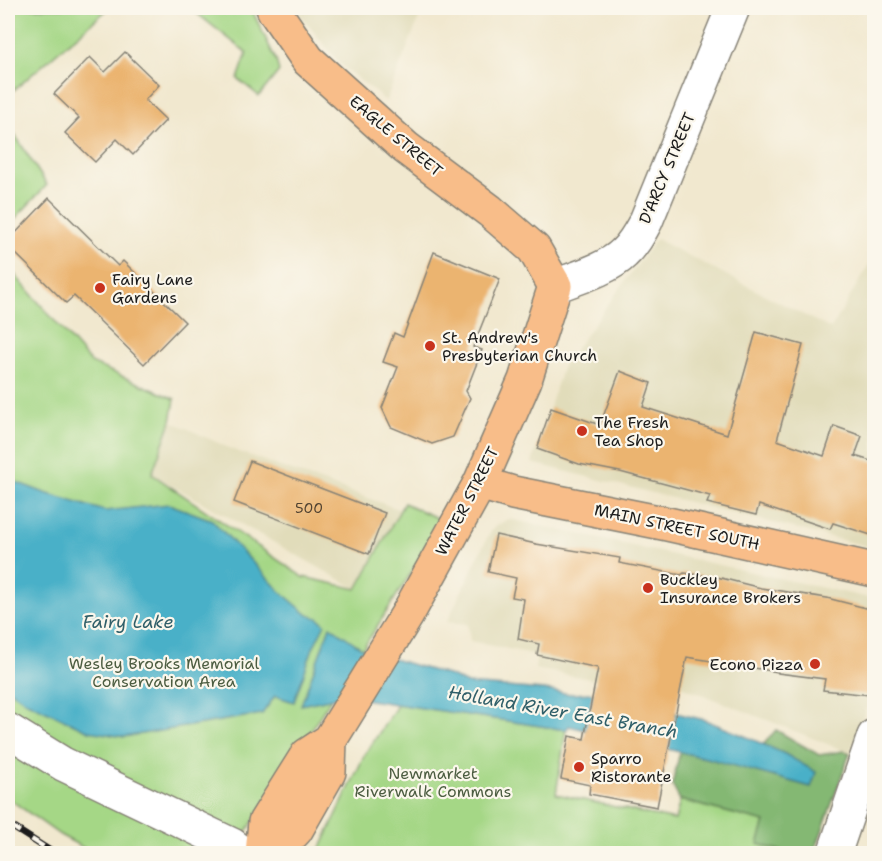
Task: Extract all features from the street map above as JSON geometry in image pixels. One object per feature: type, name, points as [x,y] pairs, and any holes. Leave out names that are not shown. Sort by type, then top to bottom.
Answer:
[{"type":"main road","name":"EAGLE STREET","points":[[273,8],[308,60],[406,148],[490,210],[534,249],[555,286]]},
{"type":"main road","name":"WATER STREET","points":[[262,854],[265,822],[307,755],[330,740],[407,615],[480,483],[525,380],[555,286]]},
{"type":"main road","name":"MAIN STREET SOUTH","points":[[480,483],[513,493],[663,523],[874,570]]},
{"type":"main road","name":"WATER STREET","points":[[273,854],[296,830],[329,772],[330,740]]},
{"type":"street","name":"D'ARCY STREET","points":[[555,286],[603,267],[623,254],[637,237],[646,221],[733,8]]},
{"type":"street","points":[[8,730],[63,764],[232,845],[244,854]]},
{"type":"street","points":[[834,854],[874,739]]},
{"type":"shaded area","points":[[296,8],[423,8],[386,101],[340,64]]},
{"type":"shaded area","points":[[656,239],[831,329],[874,256],[874,548],[532,463],[563,366]]},
{"type":"shaded area","points":[[171,421],[231,449],[401,510],[357,589],[152,474]]},
{"type":"shaded area","points":[[509,519],[874,599],[874,688],[850,753],[681,686],[657,807],[589,794],[590,785],[561,779],[569,736],[584,738],[596,680],[535,669],[537,655],[470,641],[468,624],[447,622],[486,540],[495,526]]},
{"type":"green space","points":[[8,8],[109,8],[8,95]]},
{"type":"green space","points":[[190,8],[251,8],[279,71],[259,96],[238,79],[247,53]]},
{"type":"green space","points":[[8,124],[47,185],[8,226]]},
{"type":"green space","name":"Wesley Brooks Memorial Conservation Area","points":[[8,267],[91,363],[175,399],[171,421],[152,474],[303,577],[357,589],[404,503],[444,521],[233,853],[93,853],[60,835],[8,798]]},
{"type":"green space","name":"Newmarket Riverwalk Commons","points":[[398,704],[566,730],[556,794],[675,820],[680,800],[765,822],[759,844],[787,853],[318,854],[364,756]]},
{"type":"green space","points":[[776,730],[819,755],[844,751],[850,753],[817,845],[810,853],[787,853],[758,844],[765,822],[680,800],[672,785],[685,731],[763,745]]},
{"type":"water","name":"Fairy Lake","points":[[8,479],[105,511],[169,504],[212,520],[281,592],[308,615],[318,618],[325,624],[313,648],[294,702],[275,696],[262,714],[124,737],[89,731],[27,702],[8,689]]},
{"type":"water","name":"Holland River East Branch","points":[[330,626],[366,651],[451,676],[467,684],[571,694],[592,693],[705,720],[785,754],[816,772],[811,787],[710,759],[569,726],[566,730],[343,696],[301,705]]},
{"type":"building","points":[[125,52],[159,85],[145,100],[166,120],[133,155],[117,139],[95,162],[65,133],[79,118],[54,94],[90,57],[105,72]]},
{"type":"building","name":"Fairy Lane Gardens","points":[[49,198],[118,266],[123,261],[185,322],[144,364],[74,296],[66,303],[8,246],[8,241]]},
{"type":"building","name":"St. Andrew's Presbyterian Church","points":[[434,252],[500,279],[473,347],[482,350],[466,391],[470,398],[453,437],[432,444],[391,427],[382,408],[398,367],[383,362],[394,333],[403,337]]},
{"type":"building","points":[[756,332],[803,345],[777,440],[824,456],[834,426],[862,436],[855,456],[874,462],[874,536],[833,523],[830,529],[759,505],[756,515],[707,503],[710,496],[620,472],[579,464],[537,449],[551,408],[600,425],[620,371],[651,383],[643,407],[727,434]]},
{"type":"building","points":[[250,461],[385,513],[369,554],[234,502]]},
{"type":"building","points":[[496,535],[620,558],[619,563],[681,575],[684,573],[717,577],[761,588],[827,598],[874,610],[874,678],[870,695],[823,690],[825,679],[687,657],[657,807],[589,794],[590,785],[561,779],[569,736],[584,739],[598,668],[537,655],[539,644],[518,639],[524,599],[512,597],[516,578],[488,572]]},
{"type":"railway","points":[[8,824],[55,854]]},
{"type":"place","name":"Fairy Lane Gardens","points":[[100,288]]},
{"type":"place","name":"St. Andrew's Presbyterian Church","points":[[430,346]]},
{"type":"place","name":"The Fresh Tea Shop","points":[[582,431]]},
{"type":"place","name":"Buckley Insurance Brokers","points":[[648,588]]},
{"type":"place","name":"Econo Pizza","points":[[815,664]]},
{"type":"place","name":"Sparro Ristorante","points":[[579,767]]}]
